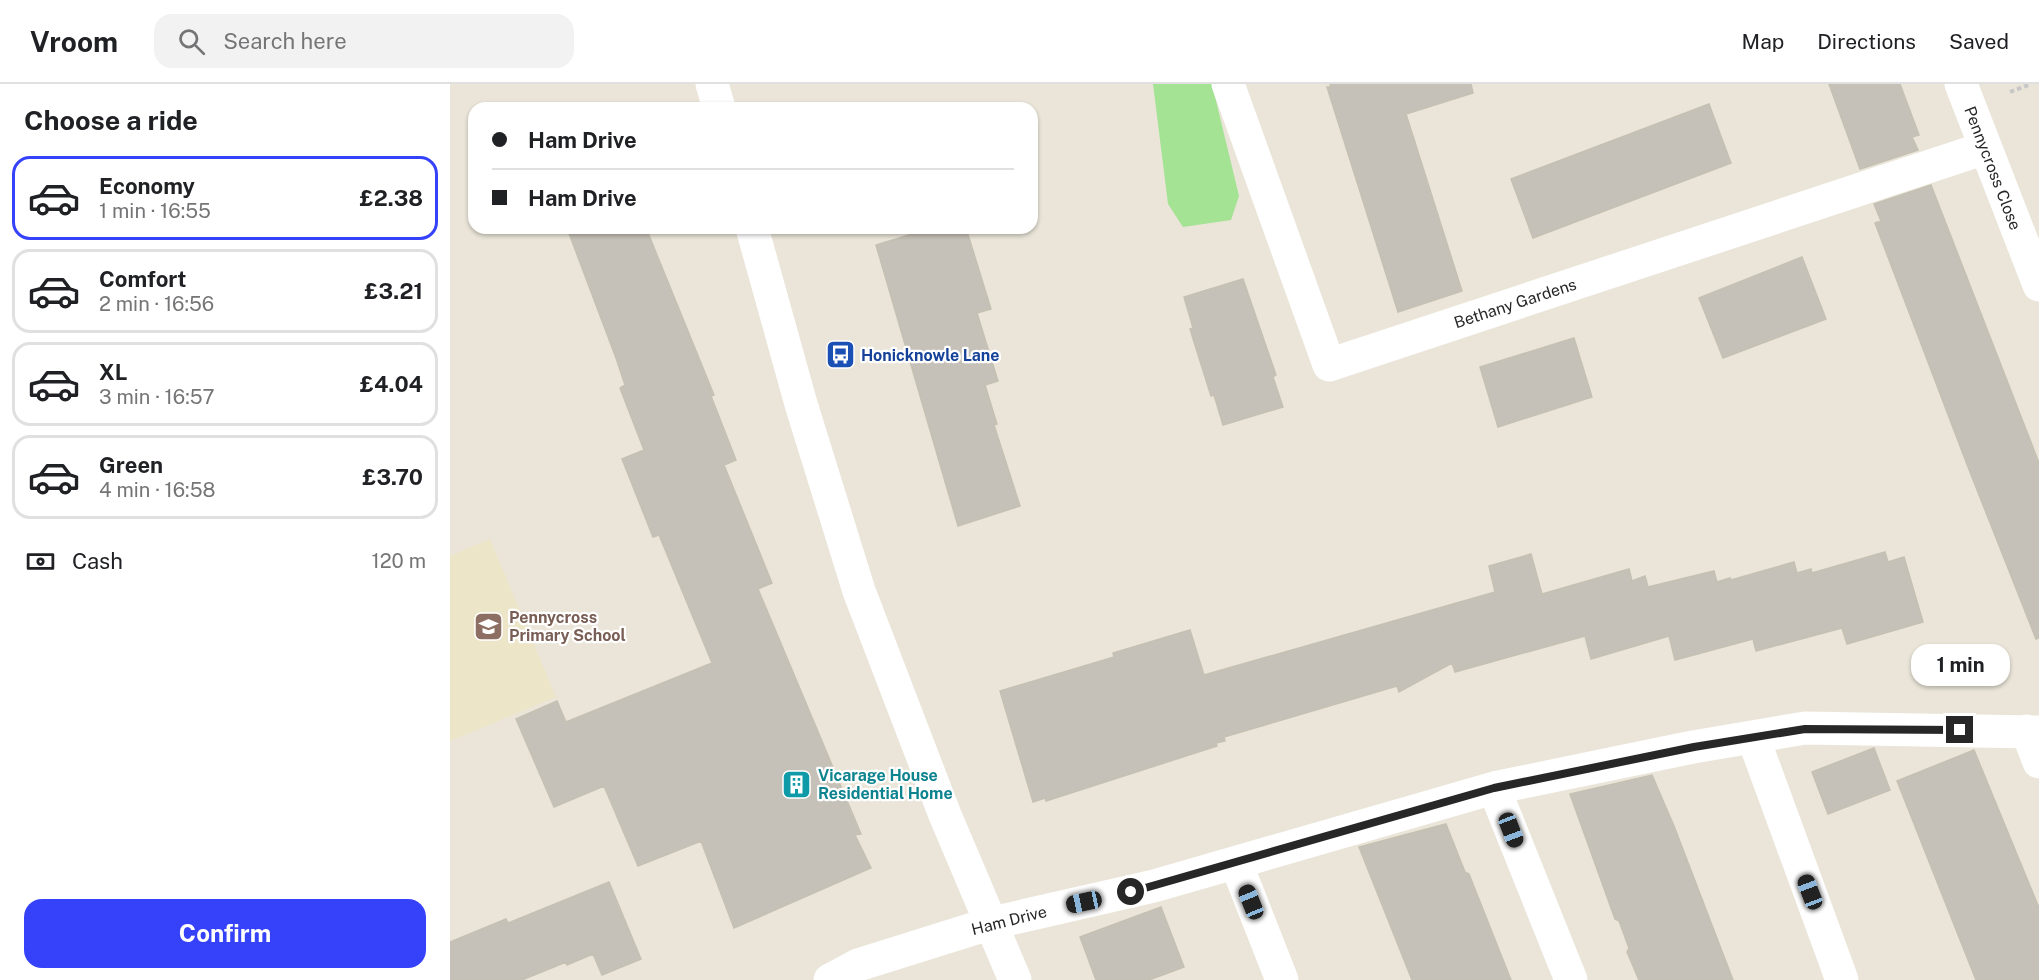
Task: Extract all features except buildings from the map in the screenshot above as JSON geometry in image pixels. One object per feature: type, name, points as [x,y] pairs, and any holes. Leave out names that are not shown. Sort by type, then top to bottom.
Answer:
[{"type":"street","points":[[712,84],[717,102]]},
{"type":"street","name":"Bethany Gardens","points":[[1228,84],[1329,365],[1985,148]]},
{"type":"street","name":"Pennycross Close","points":[[1961,84],[2039,285]]},
{"type":"street","points":[[754,234],[801,404],[859,591],[945,815],[1015,980]]},
{"type":"street","name":"Ham Drive","points":[[830,980],[858,965],[992,923],[1154,886],[1494,788],[1753,737],[1805,729],[2033,732]]},
{"type":"street","points":[[2033,732],[2039,762]]},
{"type":"street","points":[[1753,737],[1842,980]]},
{"type":"street","points":[[1494,788],[1571,980]]},
{"type":"street","points":[[1236,863],[1282,980]]},
{"type":"shaded area","name":"Pennycross Primary School","points":[[490,539],[556,697],[450,741],[450,556]]},
{"type":"green space","points":[[1153,84],[1212,84],[1239,196],[1231,220],[1183,227],[1168,204]]},
{"type":"place","name":"Honicknowle Lane","points":[[840,355]]},
{"type":"place","name":"Pennycross Primary School","points":[[488,626]]},
{"type":"place","name":"Vicarage House Residential Home","points":[[797,784]]},
{"type":"route","points":[[1131,892],[1494,788],[1694,747],[1805,729],[1960,730]]}]
